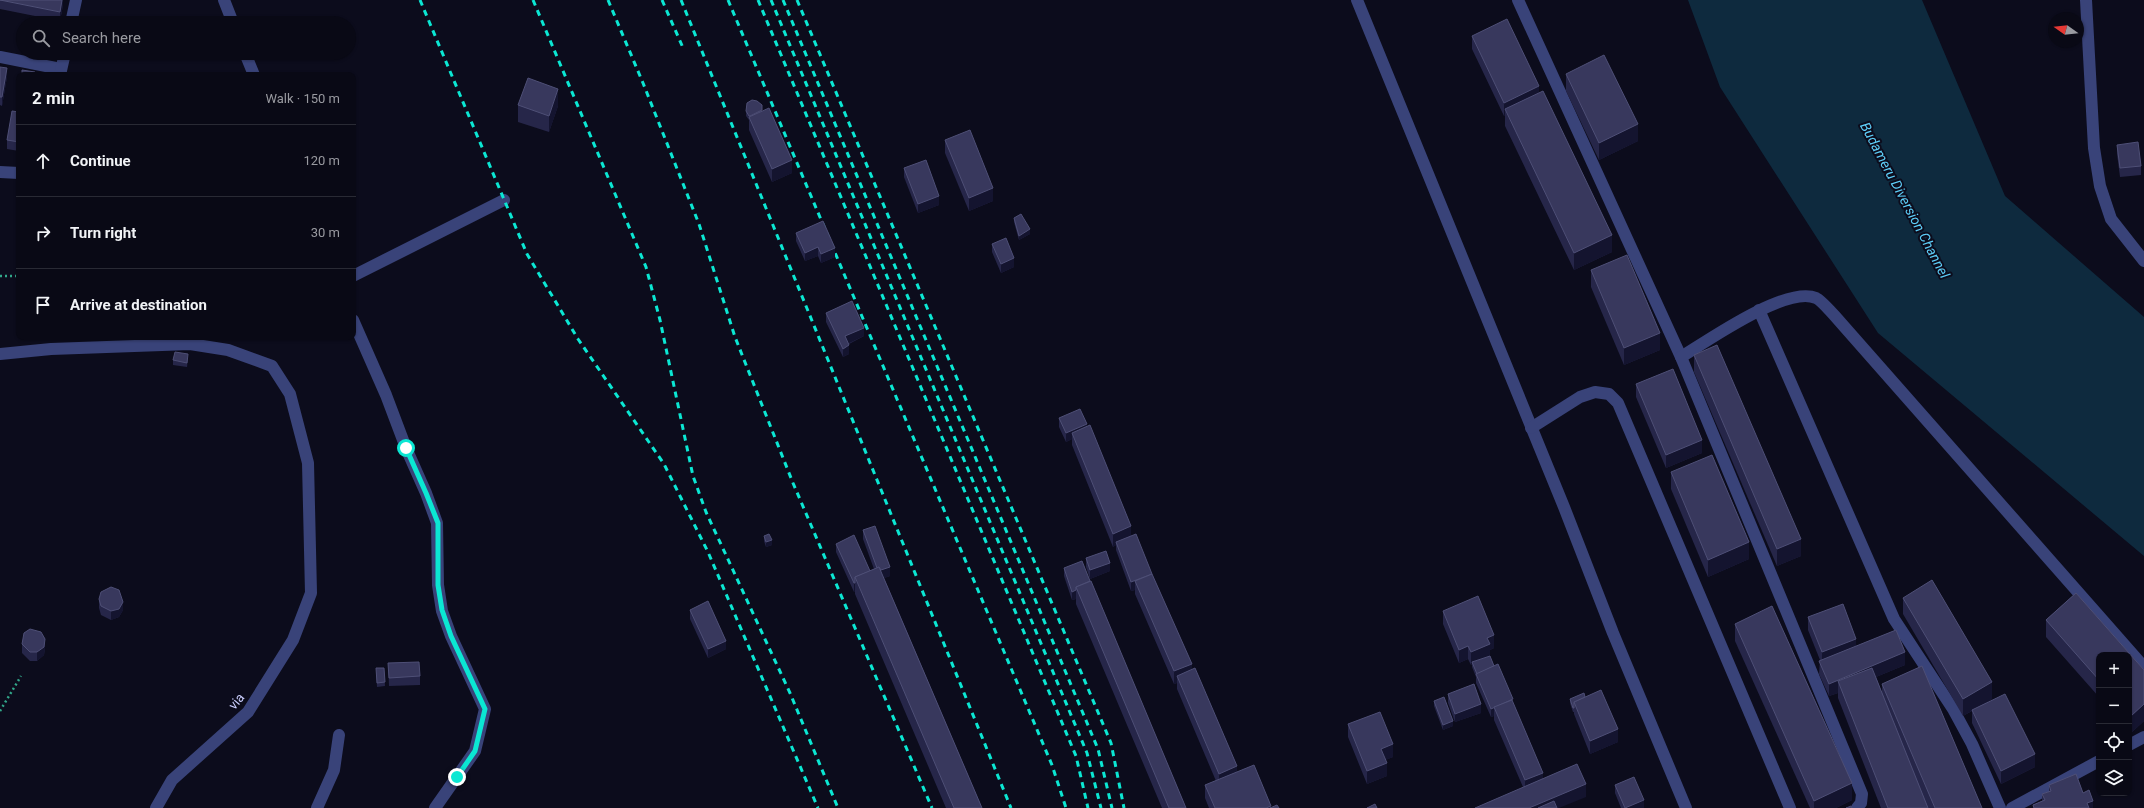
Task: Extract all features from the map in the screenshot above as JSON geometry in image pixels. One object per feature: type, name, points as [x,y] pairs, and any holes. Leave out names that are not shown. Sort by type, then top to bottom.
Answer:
[{"type":"street","points":[[73,16],[76,0]]},
{"type":"street","points":[[224,0],[230,16]]},
{"type":"street","points":[[1357,0],[1613,633],[1686,808]]},
{"type":"street","points":[[1518,0],[1681,357],[1862,794],[1861,803],[1857,808]]},
{"type":"street","points":[[2086,0],[2094,148],[2100,186],[2111,219],[2144,261]]},
{"type":"street","points":[[0,57],[61,72],[64,60]]},
{"type":"street","points":[[248,60],[253,72]]},
{"type":"street","points":[[0,172],[16,173]]},
{"type":"street","points":[[356,274],[439,231],[504,200]]},
{"type":"street","points":[[1681,357],[1759,310],[1790,297],[1815,298],[1834,315],[2144,667]]},
{"type":"street","points":[[1759,310],[1894,619],[1953,709],[1972,744],[2000,808]]},
{"type":"street","points":[[356,327],[386,395],[406,448],[438,523],[438,585],[442,610],[451,636],[485,709],[475,751],[435,808]]},
{"type":"street","name":"via","points":[[0,354],[51,349],[190,344],[228,350],[272,366],[290,394],[308,463],[311,593],[293,640],[248,712],[172,780],[156,808]]},
{"type":"street","points":[[1531,428],[1580,397],[1595,392],[1609,394],[1618,403],[1790,808]]},
{"type":"street","points":[[317,808],[334,770],[339,735]]},
{"type":"street","points":[[2132,743],[2144,737]]},
{"type":"street","points":[[2012,808],[2096,763]]},
{"type":"path","points":[[0,276],[16,276]]},
{"type":"path","points":[[0,711],[21,676]]},
{"type":"water","name":"Budameru Diversion Channel","points":[[1688,0],[1922,0],[2005,196],[2144,317],[2144,556],[1878,333],[1720,87]]},
{"type":"building","points":[[0,0],[62,0],[60,12]]},
{"type":"building","points":[[1507,19],[1539,86],[1504,103],[1472,36]]},
{"type":"building","points":[[1604,55],[1638,124],[1599,143],[1566,74]]},
{"type":"building","points":[[0,67],[7,68],[2,97],[0,97]]},
{"type":"building","points":[[22,70],[35,72],[22,72]]},
{"type":"building","points":[[528,78],[558,89],[549,116],[518,105]]},
{"type":"building","points":[[1543,91],[1612,235],[1574,253],[1505,109]]},
{"type":"building","points":[[752,100],[757,101],[762,105],[762,110],[749,116],[746,111],[747,103]]},
{"type":"building","points":[[769,108],[792,160],[772,169],[749,117]]},
{"type":"building","points":[[12,111],[16,112],[16,142],[7,140]]},
{"type":"building","points":[[970,130],[993,188],[969,198],[945,140]]},
{"type":"building","points":[[2138,142],[2141,166],[2120,168],[2117,145]]},
{"type":"building","points":[[926,160],[939,196],[918,204],[904,168]]},
{"type":"building","points":[[1021,214],[1030,229],[1019,236],[1014,218]]},
{"type":"building","points":[[823,221],[835,248],[821,254],[818,247],[805,253],[796,233]]},
{"type":"building","points":[[1006,238],[1014,258],[1001,264],[992,244]]},
{"type":"building","points":[[1627,255],[1660,333],[1624,348],[1591,270]]},
{"type":"building","points":[[852,301],[864,328],[845,336],[849,345],[843,349],[826,313]]},
{"type":"building","points":[[1717,345],[1801,539],[1777,549],[1694,355]]},
{"type":"building","points":[[175,352],[188,354],[187,363],[173,360]]},
{"type":"building","points":[[1673,369],[1702,440],[1666,455],[1636,384]]},
{"type":"building","points":[[1080,409],[1087,424],[1066,433],[1059,418]]},
{"type":"building","points":[[1090,425],[1131,526],[1113,534],[1072,433]]},
{"type":"building","points":[[1712,455],[1749,542],[1708,560],[1671,472]]},
{"type":"building","points":[[875,526],[890,567],[881,570],[879,567],[877,568],[863,530]]},
{"type":"building","points":[[769,534],[772,540],[766,542],[764,536]]},
{"type":"building","points":[[1136,534],[1152,574],[1131,582],[1116,542]]},
{"type":"building","points":[[854,535],[870,571],[855,577],[855,583],[836,544]]},
{"type":"building","points":[[1106,551],[1110,563],[1090,570],[1086,558]]},
{"type":"building","points":[[1082,561],[1090,581],[1076,587],[1076,590],[1072,592],[1064,568]]},
{"type":"building","points":[[879,567],[982,808],[954,808],[855,577]]},
{"type":"building","points":[[1152,574],[1192,664],[1174,671],[1135,581]]},
{"type":"building","points":[[1932,580],[1992,682],[1963,699],[1903,598]]},
{"type":"building","points":[[1091,581],[1186,808],[1169,808],[1076,587]]},
{"type":"building","points":[[111,587],[119,590],[123,602],[119,609],[111,611],[101,606],[99,599],[101,592]]},
{"type":"building","points":[[2076,593],[2128,652],[2096,652],[2096,677],[2046,620]]},
{"type":"building","points":[[1478,596],[1494,635],[1487,638],[1490,644],[1471,652],[1468,646],[1459,650],[1443,611]]},
{"type":"building","points":[[708,601],[726,641],[708,649],[690,610]]},
{"type":"building","points":[[1843,604],[1856,639],[1822,652],[1808,617]]},
{"type":"building","points":[[1772,606],[1852,783],[1814,801],[1735,624]]},
{"type":"building","points":[[30,629],[41,632],[45,639],[44,647],[37,652],[30,652],[22,644],[24,633]]},
{"type":"building","points":[[1896,630],[1905,652],[1829,684],[1819,661]]},
{"type":"building","points":[[1490,656],[1494,666],[1477,674],[1472,662]]},
{"type":"building","points":[[2132,656],[2144,670],[2144,704],[2132,715]]},
{"type":"building","points":[[419,662],[420,676],[389,678],[388,663]]},
{"type":"building","points":[[1498,664],[1513,699],[1491,709],[1476,674]]},
{"type":"building","points":[[1922,666],[1982,808],[1935,808],[1882,684]]},
{"type":"building","points":[[376,668],[384,668],[385,682],[377,683]]},
{"type":"building","points":[[1195,668],[1237,766],[1219,774],[1177,676]]},
{"type":"building","points":[[1872,668],[1928,808],[1888,808],[1838,681]]},
{"type":"building","points":[[1474,684],[1481,704],[1455,714],[1448,694]]},
{"type":"building","points":[[1601,690],[1618,729],[1590,741],[1574,702]]},
{"type":"building","points":[[1584,693],[1585,697],[1574,702],[1573,708],[1570,699]]},
{"type":"building","points":[[2005,694],[2035,754],[2001,771],[1972,710]]},
{"type":"building","points":[[1444,697],[1453,721],[1443,725],[1434,701]]},
{"type":"building","points":[[1512,700],[1543,773],[1525,780],[1494,707]]},
{"type":"building","points":[[1380,712],[1393,744],[1381,749],[1387,763],[1367,771],[1348,724]]},
{"type":"building","points":[[1577,764],[1586,784],[1529,808],[1475,808]]},
{"type":"building","points":[[1254,765],[1271,806],[1266,808],[1215,808],[1205,785]]},
{"type":"building","points":[[2076,774],[2083,793],[2089,790],[2093,801],[2087,803],[2089,808],[2034,808],[2033,805],[2045,800],[2042,794],[2051,791],[2049,785]]},
{"type":"building","points":[[1634,777],[1644,800],[1625,808],[1615,785]]},
{"type":"building","points":[[1554,801],[1557,808],[1538,808]]},
{"type":"building","points":[[1375,804],[1377,808],[1367,808]]},
{"type":"building","points":[[1277,805],[1279,808],[1270,808]]},
{"type":"railway","points":[[420,0],[527,254],[578,339],[664,464],[708,552],[818,808]]},
{"type":"railway","points":[[533,0],[646,267],[660,320],[693,476],[706,512],[790,693],[838,808]]},
{"type":"railway","points":[[608,0],[699,224],[735,337],[793,483],[932,808]]},
{"type":"railway","points":[[662,0],[684,50]]},
{"type":"railway","points":[[681,0],[1011,808]]},
{"type":"railway","points":[[728,0],[1052,765],[1066,808]]},
{"type":"railway","points":[[758,0],[1076,756],[1088,808]]},
{"type":"railway","points":[[771,0],[1087,753],[1101,808]]},
{"type":"railway","points":[[783,0],[1098,749],[1112,808]]},
{"type":"railway","points":[[797,0],[1111,743],[1124,808]]},
{"type":"route","points":[[406,448],[438,523],[438,585],[442,610],[451,636],[468,668],[485,709],[475,751],[457,777]]}]
